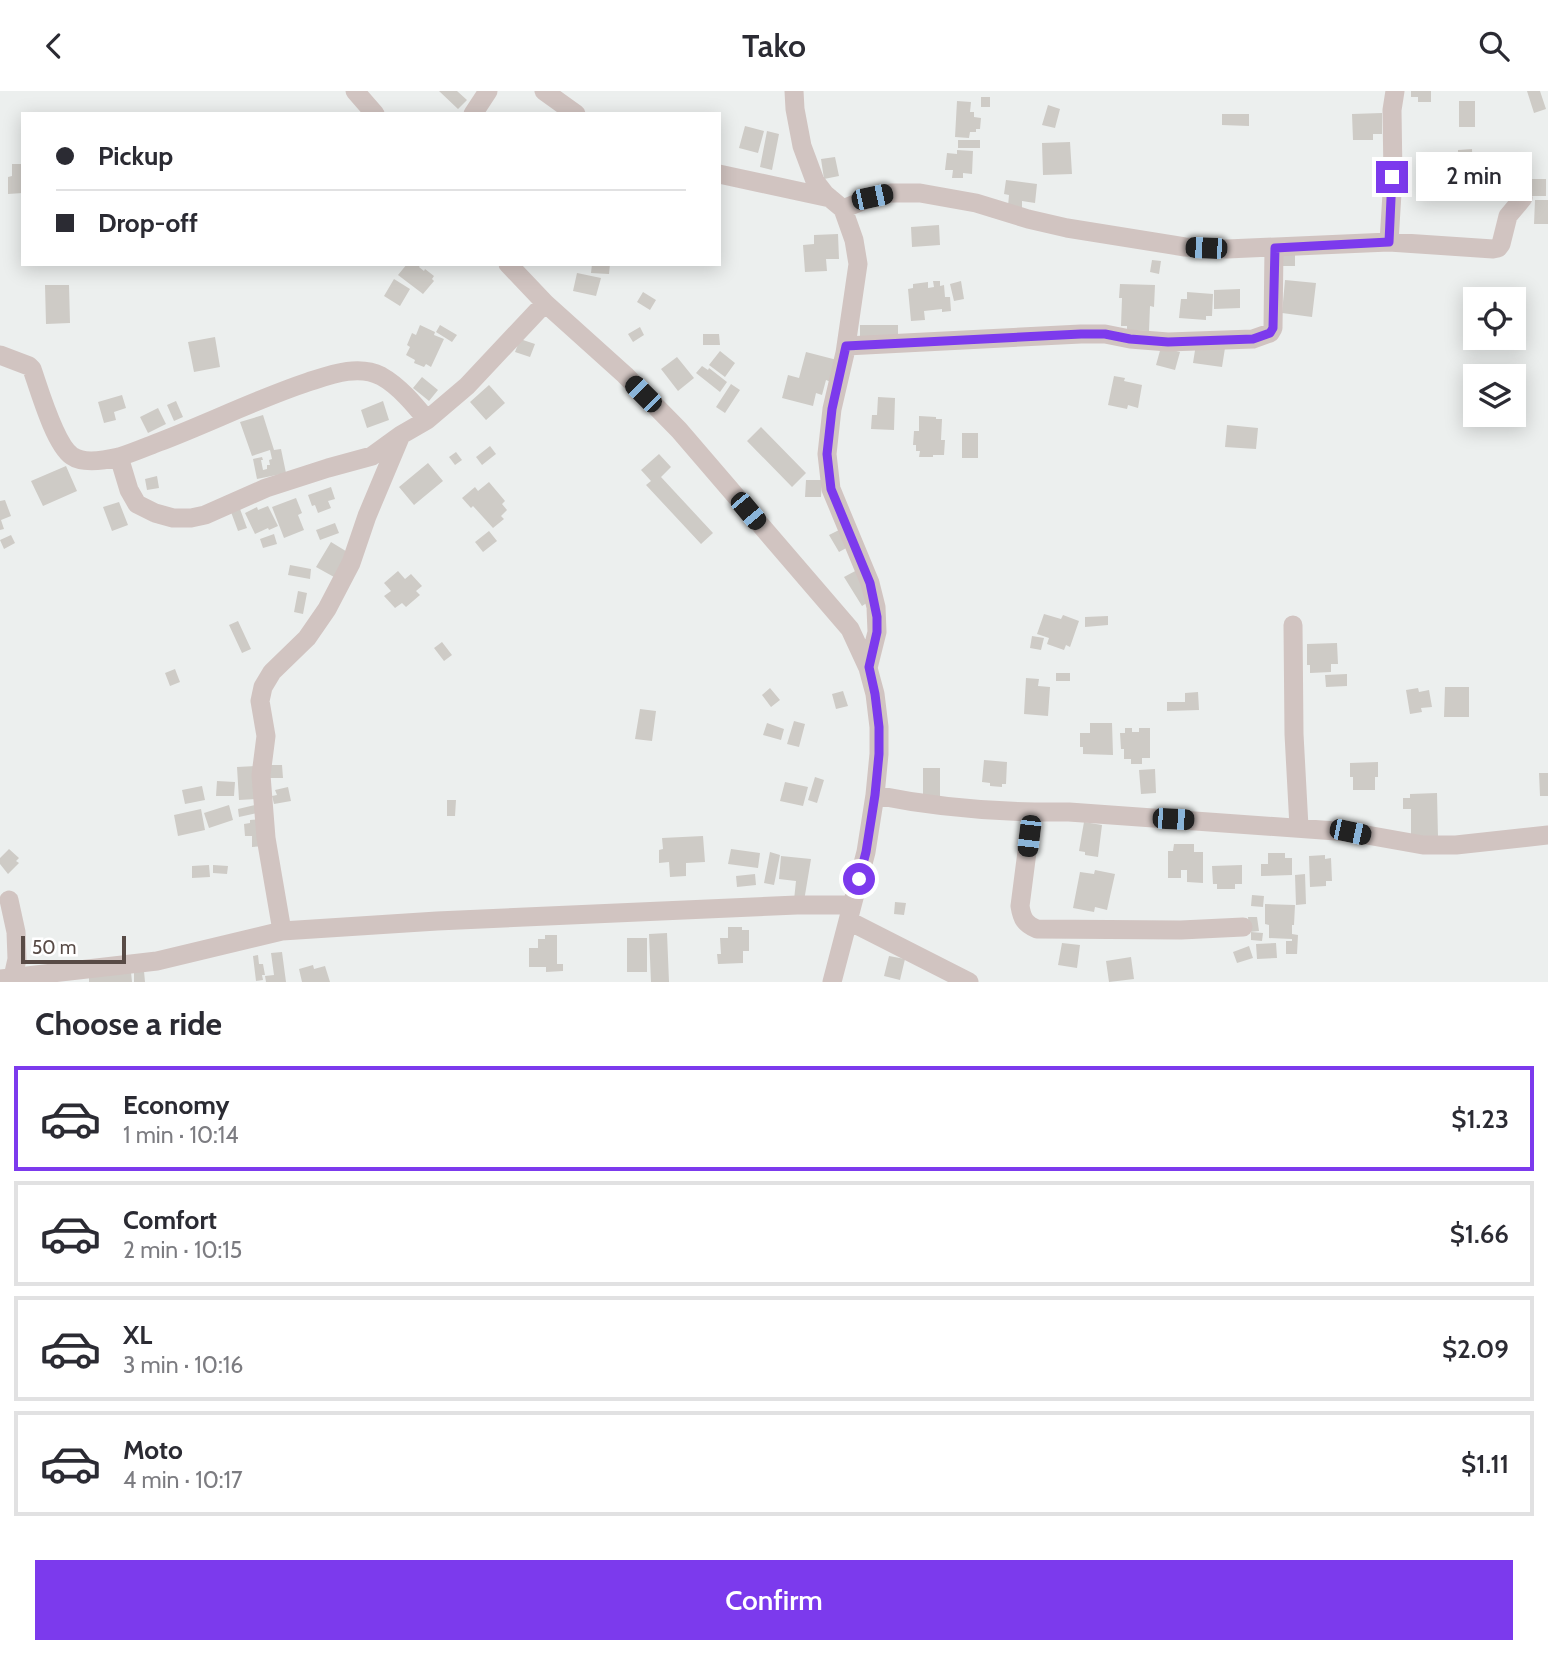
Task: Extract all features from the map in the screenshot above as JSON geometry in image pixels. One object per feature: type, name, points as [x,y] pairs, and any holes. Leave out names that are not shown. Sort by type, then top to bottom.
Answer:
[{"type":"street","points":[[355,91],[373,112]]},
{"type":"street","points":[[474,112],[488,91]]},
{"type":"street","points":[[544,91],[573,112]]},
{"type":"street","points":[[794,91],[802,146],[815,181],[824,194],[837,204],[854,240],[858,264],[846,346],[832,409],[827,454],[831,489],[870,583],[876,607],[877,632],[869,667]]},
{"type":"street","points":[[1389,242],[1392,110],[1395,91]]},
{"type":"street","points":[[721,175],[837,204],[891,193],[920,193],[976,203],[1067,228],[1185,247],[1227,249],[1389,242],[1498,248],[1502,244],[1508,216],[1523,198]]},
{"type":"street","points":[[846,346],[1081,334],[1105,334],[1168,342],[1253,339],[1270,333],[1273,328],[1275,248]]},
{"type":"street","points":[[510,266],[545,303],[679,430],[849,629],[869,667],[879,727],[875,795],[866,852],[832,982]]},
{"type":"street","points":[[119,457],[136,504],[173,518],[191,518],[205,515],[266,488],[372,456],[427,420],[467,386],[545,303]]},
{"type":"street","points":[[0,355],[32,369],[57,436],[71,456],[90,461],[119,457],[338,372],[363,371],[380,376],[405,395],[427,420]]},
{"type":"street","points":[[282,931],[266,838],[261,775],[266,736],[260,701],[262,687],[272,672],[306,638],[327,609],[351,563],[367,516],[401,435]]},
{"type":"street","points":[[1293,625],[1294,734],[1300,827]]},
{"type":"street","points":[[875,795],[919,804],[1032,813],[1069,812],[1300,827],[1350,832],[1423,845],[1456,845],[1548,835]]},
{"type":"street","points":[[1032,813],[1020,906],[1022,918],[1027,925],[1037,929],[1181,930],[1243,927]]},
{"type":"street","points":[[6,978],[17,959],[16,932],[9,900]]},
{"type":"street","points":[[6,978],[157,961],[282,931],[437,921],[797,905],[850,913],[969,982]]},
{"type":"building","points":[[439,91],[457,91],[467,100],[458,109]]},
{"type":"building","points":[[1411,91],[1431,91],[1431,102],[1418,102],[1418,97],[1411,97]]},
{"type":"building","points":[[1527,91],[1540,91],[1546,109],[1534,113]]},
{"type":"building","points":[[981,97],[990,97],[990,107],[981,107]]},
{"type":"building","points":[[957,101],[971,102],[970,112],[974,112],[974,117],[981,118],[980,129],[970,132],[969,138],[955,137]]},
{"type":"building","points":[[1459,101],[1475,101],[1475,127],[1459,127]]},
{"type":"building","points":[[1048,105],[1060,109],[1055,128],[1042,125]]},
{"type":"building","points":[[1382,113],[1382,134],[1373,134],[1373,140],[1353,140],[1352,114]]},
{"type":"building","points":[[1222,114],[1249,114],[1249,126],[1222,125]]},
{"type":"building","points":[[745,126],[764,131],[758,153],[739,148]]},
{"type":"building","points":[[767,131],[779,134],[772,170],[760,167]]},
{"type":"building","points":[[958,140],[980,140],[980,148],[958,148]]},
{"type":"building","points":[[1070,142],[1072,174],[1043,175],[1042,143]]},
{"type":"building","points":[[1472,149],[1473,178],[1459,178],[1458,171],[1454,171],[1453,155],[1458,155],[1458,150]]},
{"type":"building","points":[[957,150],[973,151],[972,174],[963,173],[963,178],[952,178],[953,170],[945,170],[947,153],[957,154]]},
{"type":"building","points":[[835,157],[839,176],[824,179],[821,159]]},
{"type":"building","points":[[12,164],[21,164],[21,193],[8,194],[8,177],[12,176]]},
{"type":"building","points":[[1532,179],[1546,179],[1546,196],[1532,196]]},
{"type":"building","points":[[1006,180],[1037,184],[1035,203],[1022,201],[1022,208],[1008,206],[1009,195],[1004,194]]},
{"type":"building","points":[[1535,200],[1548,200],[1548,224],[1534,224]]},
{"type":"building","points":[[939,225],[940,245],[912,247],[911,227]]},
{"type":"building","points":[[838,234],[839,259],[826,259],[827,271],[805,272],[803,245],[814,244],[814,235]]},
{"type":"building","points":[[1282,254],[1295,254],[1295,266],[1282,266]]},
{"type":"building","points":[[1152,260],[1161,261],[1159,274],[1150,272]]},
{"type":"building","points":[[405,266],[420,266],[434,276],[434,281],[423,294],[398,275]]},
{"type":"building","points":[[592,266],[610,266],[609,274],[591,273]]},
{"type":"building","points":[[577,273],[601,278],[596,296],[573,291]]},
{"type":"building","points":[[394,279],[410,289],[400,306],[384,296]]},
{"type":"building","points":[[1285,280],[1316,283],[1312,317],[1282,313]]},
{"type":"building","points":[[933,281],[940,281],[940,286],[944,285],[945,297],[950,297],[951,311],[924,311],[925,320],[911,321],[908,289],[913,288],[913,284],[928,282],[928,288],[934,287]]},
{"type":"building","points":[[961,281],[964,299],[954,301],[950,284]]},
{"type":"building","points":[[1120,284],[1155,285],[1154,307],[1150,306],[1149,331],[1127,330],[1127,326],[1121,326]]},
{"type":"building","points":[[45,285],[69,285],[70,323],[46,324]]},
{"type":"building","points":[[1240,289],[1240,308],[1214,309],[1214,290]]},
{"type":"building","points":[[643,292],[656,300],[650,310],[637,302]]},
{"type":"building","points":[[1187,292],[1213,294],[1212,316],[1206,316],[1206,320],[1179,318],[1181,299],[1187,299]]},
{"type":"building","points":[[420,325],[444,339],[431,367],[414,363],[415,360],[406,355],[412,333],[416,335]]},
{"type":"building","points":[[440,325],[457,335],[452,342],[436,332]]},
{"type":"building","points":[[860,325],[898,325],[898,342],[860,342]]},
{"type":"building","points":[[640,327],[644,335],[633,342],[628,334]]},
{"type":"building","points":[[703,334],[719,334],[720,345],[703,345]]},
{"type":"building","points":[[215,337],[220,367],[194,372],[188,342]]},
{"type":"building","points":[[520,339],[535,344],[530,357],[515,352]]},
{"type":"building","points":[[1196,344],[1225,348],[1222,367],[1193,363]]},
{"type":"building","points":[[1161,347],[1180,352],[1175,370],[1156,365]]},
{"type":"building","points":[[720,351],[735,363],[725,377],[709,365]]},
{"type":"building","points":[[806,352],[837,360],[831,382],[826,380],[822,395],[816,393],[813,406],[782,398],[788,375],[799,378]]},
{"type":"building","points":[[677,357],[694,378],[678,391],[661,369]]},
{"type":"building","points":[[702,366],[727,382],[720,392],[696,373]]},
{"type":"building","points":[[1114,376],[1142,385],[1138,408],[1108,405]]},
{"type":"building","points":[[422,377],[438,390],[429,401],[413,388]]},
{"type":"building","points":[[731,384],[740,390],[725,413],[716,407]]},
{"type":"building","points":[[489,385],[505,403],[486,420],[470,402]]},
{"type":"building","points":[[122,395],[126,408],[114,412],[116,420],[104,423],[98,402]]},
{"type":"building","points":[[878,397],[895,398],[894,430],[871,429],[872,415],[877,415]]},
{"type":"building","points":[[176,401],[183,417],[174,421],[167,405]]},
{"type":"building","points":[[383,401],[389,420],[367,428],[361,410]]},
{"type":"building","points":[[158,408],[166,424],[148,433],[140,417]]},
{"type":"building","points":[[263,415],[274,450],[281,449],[286,473],[257,479],[253,459],[262,457],[263,470],[267,469],[269,460],[272,459],[270,450],[252,456],[240,422]]},
{"type":"building","points":[[919,416],[942,419],[941,440],[945,440],[944,455],[919,457],[920,451],[916,451],[916,445],[913,445],[914,431],[919,431]]},
{"type":"building","points":[[1227,425],[1258,428],[1256,449],[1225,447]]},
{"type":"building","points":[[761,427],[806,473],[792,487],[747,441]]},
{"type":"building","points":[[962,433],[978,433],[978,458],[962,458]]},
{"type":"building","points":[[490,446],[496,454],[482,465],[476,457]]},
{"type":"building","points":[[456,452],[462,460],[455,465],[449,457]]},
{"type":"building","points":[[659,454],[671,467],[661,477],[713,533],[701,544],[646,485],[651,481],[641,470]]},
{"type":"building","points":[[428,463],[443,481],[414,505],[399,487]]},
{"type":"building","points":[[66,466],[77,491],[43,506],[31,481]]},
{"type":"building","points":[[157,476],[159,488],[147,490],[145,479]]},
{"type":"building","points":[[806,480],[822,480],[821,497],[805,497]]},
{"type":"building","points":[[489,482],[505,501],[502,504],[507,510],[501,516],[504,519],[493,528],[462,498],[475,487],[478,491]]},
{"type":"building","points":[[331,487],[335,499],[328,501],[331,508],[318,513],[308,495]]},
{"type":"building","points":[[296,498],[302,513],[298,515],[304,530],[284,538],[272,507]]},
{"type":"building","points":[[5,500],[11,516],[1,520],[4,529],[0,530],[0,501]]},
{"type":"building","points":[[119,502],[128,525],[112,531],[103,507]]},
{"type":"building","points":[[268,506],[278,526],[255,534],[245,513],[257,507],[258,510]]},
{"type":"building","points":[[240,509],[247,528],[238,531],[231,512]]},
{"type":"building","points":[[335,523],[339,533],[320,540],[316,530]]},
{"type":"building","points":[[841,529],[850,546],[839,552],[829,535]]},
{"type":"building","points":[[489,531],[497,541],[483,552],[475,542]]},
{"type":"building","points":[[274,534],[277,544],[263,548],[260,539]]},
{"type":"building","points":[[11,535],[15,543],[4,549],[0,540]]},
{"type":"building","points":[[331,542],[349,553],[334,577],[316,567]]},
{"type":"building","points":[[290,565],[311,569],[310,579],[288,575]]},
{"type":"building","points":[[859,569],[876,597],[862,606],[844,577]]},
{"type":"building","points":[[398,571],[405,579],[411,574],[422,586],[416,591],[420,595],[406,607],[402,603],[395,608],[384,596],[391,591],[384,583]]},
{"type":"building","points":[[298,591],[307,593],[303,614],[294,612]]},
{"type":"building","points":[[1044,614],[1061,619],[1063,615],[1079,621],[1070,647],[1066,645],[1064,650],[1047,644],[1049,638],[1037,634]]},
{"type":"building","points":[[1108,616],[1108,625],[1085,627],[1085,617]]},
{"type":"building","points":[[238,621],[251,649],[242,653],[229,625]]},
{"type":"building","points":[[1032,636],[1044,638],[1041,650],[1030,648]]},
{"type":"building","points":[[442,642],[452,655],[444,661],[434,648]]},
{"type":"building","points":[[1337,643],[1338,664],[1331,664],[1331,672],[1310,673],[1310,665],[1307,665],[1307,644]]},
{"type":"building","points":[[175,669],[180,682],[170,686],[165,673]]},
{"type":"building","points":[[1056,673],[1070,673],[1070,681],[1056,681]]},
{"type":"building","points":[[1347,674],[1347,686],[1326,687],[1325,675]]},
{"type":"building","points":[[1026,678],[1039,679],[1038,686],[1050,687],[1048,716],[1024,714]]},
{"type":"building","points":[[1445,687],[1469,687],[1469,717],[1444,717]]},
{"type":"building","points":[[770,688],[780,700],[771,707],[762,695]]},
{"type":"building","points":[[1418,688],[1419,692],[1429,690],[1432,707],[1421,708],[1422,712],[1410,714],[1406,690]]},
{"type":"building","points":[[843,691],[848,706],[836,709],[832,694]]},
{"type":"building","points":[[1198,692],[1199,710],[1167,711],[1167,702],[1185,702],[1185,693]]},
{"type":"building","points":[[640,709],[656,711],[652,741],[635,739]]},
{"type":"building","points":[[794,721],[805,724],[799,747],[787,744]]},
{"type":"building","points":[[767,723],[784,729],[781,740],[763,735]]},
{"type":"building","points":[[1090,723],[1112,723],[1113,755],[1083,754],[1080,733],[1090,733]]},
{"type":"building","points":[[1125,728],[1139,732],[1139,728],[1150,728],[1150,758],[1142,758],[1142,764],[1131,764],[1131,759],[1124,759],[1120,733],[1125,733]]},
{"type":"building","points":[[984,760],[1007,762],[1006,784],[1002,784],[1002,787],[990,786],[990,783],[982,782]]},
{"type":"building","points":[[1378,762],[1375,790],[1353,790],[1350,763]]},
{"type":"building","points":[[269,765],[282,765],[283,778],[265,778]]},
{"type":"building","points":[[256,766],[258,799],[239,800],[237,767]]},
{"type":"building","points":[[923,768],[940,768],[940,796],[923,796]]},
{"type":"building","points":[[1155,769],[1156,793],[1141,794],[1139,770]]},
{"type":"building","points":[[1539,773],[1548,773],[1548,796],[1540,796]]},
{"type":"building","points":[[815,777],[824,780],[817,803],[808,800]]},
{"type":"building","points":[[217,781],[235,782],[234,796],[216,796]]},
{"type":"building","points":[[785,782],[808,787],[803,806],[780,801]]},
{"type":"building","points":[[202,786],[205,800],[185,804],[182,790]]},
{"type":"building","points":[[288,787],[291,801],[274,804],[272,796],[277,795],[275,790]]},
{"type":"building","points":[[1437,793],[1438,837],[1411,837],[1411,809],[1403,809],[1403,798],[1410,798],[1410,794]]},
{"type":"building","points":[[447,800],[456,800],[455,816],[447,816]]},
{"type":"building","points":[[259,804],[261,812],[239,817],[238,809]]},
{"type":"building","points":[[229,805],[233,820],[209,828],[204,813]]},
{"type":"building","points":[[201,809],[205,830],[178,836],[174,815]]},
{"type":"building","points":[[264,819],[266,846],[252,847],[252,836],[245,836],[244,824],[250,823],[250,820]]},
{"type":"building","points":[[1084,822],[1102,825],[1098,857],[1079,851]]},
{"type":"building","points":[[703,836],[705,862],[686,863],[686,876],[670,877],[669,862],[659,863],[659,850],[663,849],[662,838]]},
{"type":"building","points":[[1174,844],[1194,844],[1194,852],[1203,852],[1203,883],[1187,882],[1187,870],[1181,870],[1181,878],[1168,878],[1168,851],[1173,851]]},
{"type":"building","points":[[9,849],[19,858],[16,861],[19,863],[8,874],[0,864],[0,858]]},
{"type":"building","points":[[731,849],[760,853],[758,868],[728,864]]},
{"type":"building","points":[[770,852],[780,855],[774,885],[764,883]]},
{"type":"building","points":[[1268,853],[1285,853],[1285,858],[1292,858],[1292,875],[1261,876],[1261,864],[1268,864]]},
{"type":"building","points":[[1325,855],[1325,859],[1331,858],[1332,881],[1326,881],[1326,886],[1310,887],[1309,856]]},
{"type":"building","points":[[781,856],[811,859],[804,901],[794,900],[796,881],[779,879]]},
{"type":"building","points":[[209,865],[210,877],[192,878],[192,866]]},
{"type":"building","points":[[213,865],[228,866],[227,874],[213,873]]},
{"type":"building","points":[[1242,865],[1242,884],[1235,884],[1235,889],[1217,889],[1217,884],[1213,884],[1212,866]]},
{"type":"building","points":[[1095,870],[1115,874],[1107,910],[1095,907],[1094,912],[1073,908],[1080,872],[1094,874]]},
{"type":"building","points":[[755,874],[756,885],[737,887],[736,876]]},
{"type":"building","points":[[1305,874],[1306,904],[1296,905],[1295,875]]},
{"type":"building","points":[[1252,895],[1264,896],[1263,907],[1251,906]]},
{"type":"building","points":[[895,902],[906,903],[904,915],[894,914]]},
{"type":"building","points":[[1265,904],[1295,905],[1292,934],[1298,935],[1297,954],[1286,954],[1286,941],[1292,939],[1269,938],[1269,925],[1265,924]]},
{"type":"building","points":[[1248,917],[1257,917],[1259,931],[1249,932]]},
{"type":"building","points":[[728,927],[749,930],[749,951],[743,951],[743,963],[718,964],[717,954],[721,954],[720,938],[728,938]]},
{"type":"building","points":[[1251,932],[1263,933],[1262,941],[1251,940]]},
{"type":"building","points":[[667,933],[669,982],[651,982],[649,934]]},
{"type":"building","points":[[545,935],[557,935],[557,964],[563,964],[563,971],[546,972],[546,967],[529,967],[529,948],[538,948],[538,939],[545,939]]},
{"type":"building","points":[[627,938],[647,938],[647,972],[627,972]]},
{"type":"building","points":[[1062,943],[1080,945],[1077,968],[1058,965]]},
{"type":"building","points":[[1276,943],[1277,958],[1257,959],[1256,944]]},
{"type":"building","points":[[1249,946],[1253,958],[1237,963],[1233,952]]},
{"type":"building","points":[[282,952],[286,982],[266,982],[265,976],[274,975],[271,953]]},
{"type":"building","points":[[258,955],[265,975],[262,975],[263,980],[256,981],[253,956]]},
{"type":"building","points":[[889,956],[905,959],[900,980],[884,976]]},
{"type":"building","points":[[1131,957],[1134,979],[1109,982],[1106,961]]},
{"type":"building","points":[[313,965],[314,969],[325,966],[330,982],[302,982],[299,969]]},
{"type":"building","points":[[144,971],[145,982],[134,982],[134,972]]},
{"type":"building","points":[[131,972],[132,982],[89,982],[89,975]]},
{"type":"route","points":[[859,879],[866,852],[879,754],[879,727],[869,667],[877,632],[877,617],[870,583],[831,489],[827,454],[832,409],[846,346],[1081,334],[1105,334],[1168,342],[1253,339],[1270,333],[1273,328],[1275,248],[1389,242],[1392,177]]}]
